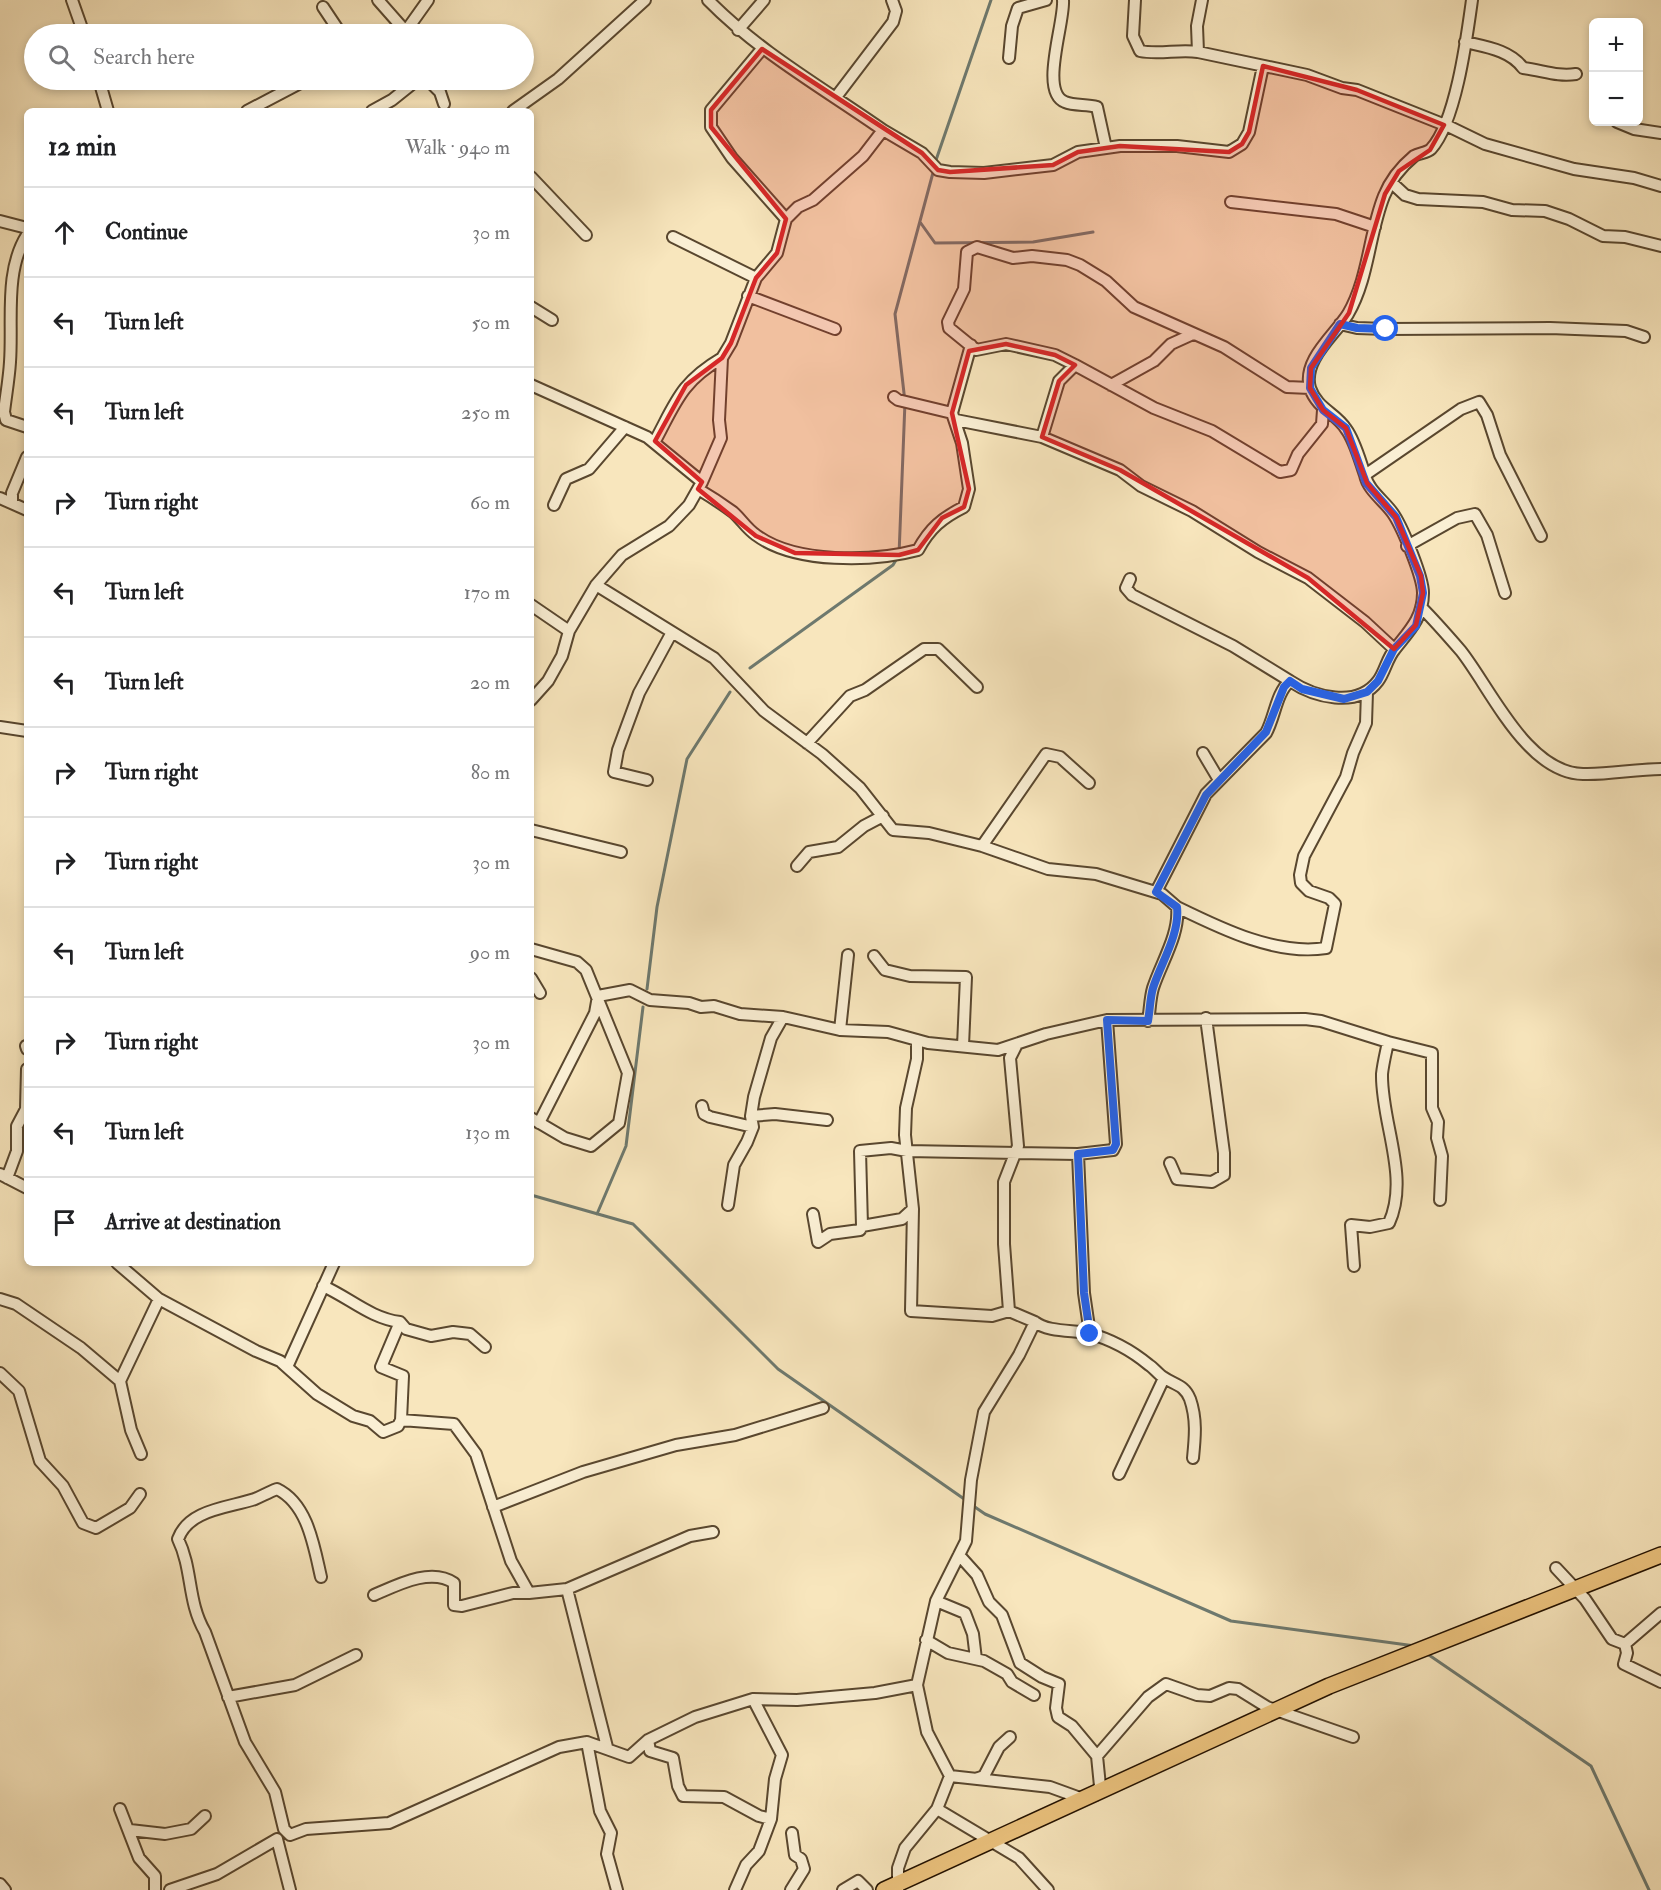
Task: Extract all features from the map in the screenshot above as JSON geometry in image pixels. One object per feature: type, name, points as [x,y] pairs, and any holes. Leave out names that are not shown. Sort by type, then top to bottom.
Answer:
[{"type":"highway","points":[[884,1890],[1329,1686],[1661,1555]]},
{"type":"street","points":[[72,0],[80,24]]},
{"type":"street","points":[[378,0],[399,24]]},
{"type":"street","points":[[413,24],[428,0]]},
{"type":"street","points":[[517,108],[558,79],[645,0]]},
{"type":"street","points":[[708,0],[738,30],[762,49],[883,130],[922,153],[938,171],[984,173],[1053,165],[1078,152],[1120,146],[1177,146],[1229,152],[1242,144],[1249,132],[1263,66]]},
{"type":"street","points":[[738,30],[764,0]]},
{"type":"street","points":[[836,98],[893,22],[896,11],[892,0]]},
{"type":"street","points":[[1009,58],[1012,26],[1018,8],[1046,0]]},
{"type":"street","points":[[1063,0],[1060,36],[1053,67],[1053,83],[1057,96],[1064,102],[1097,107],[1106,148]]},
{"type":"street","points":[[1135,0],[1133,36],[1140,51],[1150,53],[1182,49],[1307,75],[1342,88],[1357,90],[1485,144],[1547,162],[1661,186]]},
{"type":"street","points":[[1198,52],[1197,26],[1202,0]]},
{"type":"street","points":[[1130,579],[1126,588],[1132,596],[1233,646],[1302,689],[1344,699],[1367,692],[1378,681],[1394,649],[1416,626],[1423,593],[1420,576],[1396,517],[1366,483],[1346,428],[1323,410],[1310,388],[1311,368],[1349,313],[1360,283],[1385,194],[1399,171],[1416,155],[1430,150],[1444,125],[1458,80],[1472,0]]},
{"type":"street","points":[[323,7],[334,24]]},
{"type":"street","points":[[1465,42],[1496,49],[1517,59],[1523,68],[1547,71],[1558,77],[1576,74]]},
{"type":"street","points":[[762,49],[711,110],[711,127],[732,158],[786,219]]},
{"type":"street","points":[[102,90],[107,108]]},
{"type":"street","points":[[253,108],[287,90]]},
{"type":"street","points":[[377,108],[404,90]]},
{"type":"street","points":[[438,90],[444,104]]},
{"type":"street","points":[[1627,126],[1661,133]]},
{"type":"street","points":[[534,697],[548,681],[562,656],[569,631],[596,585],[622,555],[669,526],[689,506],[700,486],[721,438],[719,420],[722,358],[731,343],[756,278],[777,253],[786,219],[798,207],[813,200],[863,156],[883,130]]},
{"type":"street","points":[[534,180],[586,234]]},
{"type":"street","points":[[1392,183],[1405,195],[1418,199],[1483,202],[1512,210],[1545,212],[1569,219],[1603,236],[1625,237],[1661,246]]},
{"type":"street","points":[[1231,202],[1336,214],[1375,227]]},
{"type":"street","points":[[0,221],[24,227]]},
{"type":"street","points":[[673,237],[756,278]]},
{"type":"street","points":[[24,239],[14,266],[10,362],[2,412],[6,420],[24,427]]},
{"type":"street","points":[[1310,388],[1287,387],[1224,347],[1134,307],[1106,281],[1067,260],[1032,256],[1012,258],[976,247],[971,248],[964,258],[967,270],[964,289],[948,322],[949,328],[976,350],[1006,344],[1055,355],[1154,408],[1212,431],[1280,472],[1291,470],[1298,454],[1322,424],[1323,410]]},
{"type":"street","points":[[748,296],[835,329]]},
{"type":"street","points":[[534,309],[552,320]]},
{"type":"street","points":[[1340,324],[1357,328],[1386,329],[1550,328],[1626,331],[1644,338]]},
{"type":"street","points":[[1111,385],[1154,361],[1171,344],[1193,334]]},
{"type":"street","points":[[534,386],[654,441],[756,536],[795,553],[847,558],[899,555],[918,550],[927,534],[942,518],[964,507],[969,489],[954,416],[970,345]]},
{"type":"street","points":[[654,441],[686,385],[701,370],[722,358]]},
{"type":"street","points":[[1042,437],[1059,381],[1075,365]]},
{"type":"street","points":[[894,397],[954,416],[1042,437],[1120,470],[1141,486],[1192,511],[1258,552],[1308,578],[1351,610],[1394,649]]},
{"type":"street","points":[[1365,475],[1453,414],[1472,403],[1479,402],[1487,415],[1500,455],[1541,536]]},
{"type":"street","points":[[554,505],[566,479],[589,469],[625,427]]},
{"type":"street","points":[[12,503],[12,493],[24,464]]},
{"type":"street","points":[[0,498],[24,509]]},
{"type":"street","points":[[1407,546],[1456,518],[1475,514],[1488,535],[1505,593]]},
{"type":"street","points":[[596,585],[671,634],[714,658],[764,711],[807,743],[860,789],[892,830],[929,833],[982,846],[1048,869],[1096,874],[1156,892],[1177,907],[1242,935],[1280,946],[1326,948],[1335,904],[1329,898],[1310,891],[1301,883],[1300,875],[1308,849],[1346,777],[1366,723],[1367,692]]},
{"type":"street","points":[[534,607],[569,631]]},
{"type":"street","points":[[1420,607],[1461,652],[1490,696],[1538,755],[1558,767],[1582,774],[1661,769]]},
{"type":"street","points":[[647,780],[614,772],[618,750],[639,693],[671,634]]},
{"type":"street","points":[[807,743],[850,696],[879,681],[924,649],[938,649],[977,687]]},
{"type":"street","points":[[1156,892],[1206,795],[1266,732],[1284,687],[1290,681]]},
{"type":"street","points":[[0,727],[24,731]]},
{"type":"street","points":[[1203,753],[1219,780]]},
{"type":"street","points":[[982,846],[1046,754],[1060,757],[1089,783]]},
{"type":"street","points":[[797,866],[808,852],[838,847],[864,826],[883,816]]},
{"type":"street","points":[[534,831],[621,852]]},
{"type":"street","points":[[1148,1021],[1153,990],[1171,942],[1177,907]]},
{"type":"street","points":[[534,950],[577,962],[586,970],[598,996],[628,1072],[619,1123],[591,1146],[565,1138],[535,1120],[595,1013],[598,996]]},
{"type":"street","points":[[840,1030],[848,955]]},
{"type":"street","points":[[874,956],[885,970],[910,976],[966,977],[963,1046]]},
{"type":"street","points":[[534,983],[540,993]]},
{"type":"street","points":[[598,996],[630,990],[650,1000],[701,1007],[714,1006],[740,1014],[783,1017],[840,1030],[888,1032],[917,1040],[998,1050],[1016,1046],[1046,1034],[1107,1020],[1148,1021],[1206,1018],[1313,1020],[1432,1053],[1432,1108],[1438,1122],[1437,1138],[1442,1156],[1440,1200]]},
{"type":"street","points":[[728,1205],[734,1165],[747,1142],[771,1038],[783,1017]]},
{"type":"street","points":[[1170,1163],[1177,1179],[1212,1182],[1224,1176],[1224,1153],[1206,1018]]},
{"type":"street","points":[[813,1214],[818,1242],[830,1234],[861,1230],[860,1151],[891,1148],[907,1151],[1014,1151],[1078,1154],[1113,1150],[1116,1144],[1107,1020]]},
{"type":"street","points":[[917,1040],[916,1059],[906,1108],[907,1151],[913,1209],[911,1311],[992,1316],[1009,1311],[1040,1326],[1090,1334],[1111,1340],[1131,1352],[1164,1378],[1178,1382],[1189,1397],[1196,1432],[1193,1458]]},
{"type":"street","points":[[1354,1266],[1351,1226],[1370,1227],[1389,1223],[1395,1211],[1396,1179],[1382,1075],[1388,1042]]},
{"type":"street","points":[[1009,1311],[1004,1244],[1004,1182],[1014,1151],[1018,1146],[1010,1058],[1016,1046]]},
{"type":"street","points":[[702,1106],[704,1114],[710,1116],[752,1121],[775,1114],[827,1120]]},
{"type":"street","points":[[24,1117],[17,1126],[17,1151],[3,1176],[24,1186]]},
{"type":"street","points":[[1078,1154],[1084,1293],[1090,1334]]},
{"type":"street","points":[[862,1226],[902,1220],[913,1209]]},
{"type":"street","points":[[120,1266],[159,1299],[287,1367],[317,1394],[353,1416],[370,1420],[383,1432],[398,1426],[401,1420],[403,1376],[381,1367],[400,1322]]},
{"type":"street","points":[[287,1367],[333,1266]]},
{"type":"street","points":[[323,1286],[358,1308],[386,1320],[400,1322],[406,1329],[431,1336],[453,1332],[470,1334],[485,1347]]},
{"type":"street","points":[[0,1299],[15,1304],[81,1348],[120,1381],[131,1430],[141,1454]]},
{"type":"street","points":[[120,1381],[159,1299]]},
{"type":"street","points":[[898,1890],[898,1868],[906,1848],[937,1809],[950,1776],[927,1732],[917,1685],[926,1640],[936,1601],[966,1540],[971,1480],[984,1412],[1019,1355],[1035,1322]]},
{"type":"street","points":[[0,1373],[19,1391],[40,1461],[63,1486],[83,1522],[96,1528],[130,1508],[140,1494]]},
{"type":"street","points":[[1119,1474],[1164,1378]]},
{"type":"street","points":[[494,1507],[593,1469],[676,1445],[735,1435],[823,1408]]},
{"type":"street","points":[[401,1420],[454,1425],[476,1454],[511,1561],[529,1593]]},
{"type":"street","points":[[321,1577],[307,1522],[290,1499],[277,1489],[256,1498],[202,1513],[182,1529],[178,1539],[184,1551],[195,1615],[205,1632],[245,1742],[275,1792],[284,1829],[290,1835],[306,1829],[389,1823],[559,1747],[587,1742],[629,1757],[648,1740],[695,1718],[753,1699],[797,1700],[875,1693],[917,1685]]},
{"type":"street","points":[[374,1595],[414,1580],[434,1576],[447,1578],[454,1583],[454,1605],[462,1606],[513,1593],[567,1589],[690,1536],[713,1532]]},
{"type":"street","points":[[950,1776],[1050,1787],[1083,1798],[1095,1795],[1100,1786],[1097,1756],[1072,1726],[1058,1718],[1056,1708],[1059,1684],[1042,1677],[1020,1663],[1002,1614],[989,1602],[977,1575],[959,1555]]},
{"type":"street","points":[[1556,1568],[1585,1599],[1612,1639],[1625,1644]]},
{"type":"street","points":[[567,1589],[607,1748]]},
{"type":"street","points":[[936,1601],[964,1613],[973,1634],[976,1659]]},
{"type":"street","points":[[1625,1644],[1661,1613]]},
{"type":"street","points":[[926,1640],[948,1653],[976,1659],[1007,1674],[1012,1682],[1034,1695]]},
{"type":"street","points":[[1625,1644],[1628,1653],[1624,1664],[1661,1682]]},
{"type":"street","points":[[228,1696],[295,1685],[356,1655]]},
{"type":"street","points":[[1097,1756],[1142,1704],[1158,1688],[1166,1684],[1197,1695],[1210,1696],[1229,1688],[1238,1689],[1267,1707],[1353,1737]]},
{"type":"street","points":[[735,1890],[746,1865],[759,1851],[771,1819],[775,1779],[782,1755],[753,1699]]},
{"type":"street","points":[[976,1779],[984,1776],[999,1747],[1010,1737]]},
{"type":"street","points":[[648,1740],[650,1751],[673,1758],[678,1786],[683,1797],[724,1797],[759,1816],[771,1819]]},
{"type":"street","points":[[587,1742],[600,1811],[611,1833],[607,1854],[617,1890]]},
{"type":"street","points":[[120,1809],[140,1858],[155,1876],[155,1890]]},
{"type":"street","points":[[937,1809],[1019,1858],[1035,1879],[1048,1890]]},
{"type":"street","points":[[130,1830],[165,1834],[191,1829],[205,1816]]},
{"type":"street","points":[[170,1890],[217,1874],[277,1839],[284,1829]]},
{"type":"street","points":[[791,1890],[804,1869],[801,1859],[795,1854],[792,1833]]},
{"type":"street","points":[[277,1839],[290,1890]]},
{"type":"street","points":[[843,1890],[858,1881],[867,1890]]},
{"type":"street","points":[[0,1884],[5,1890]]},
{"type":"highlighted area","points":[[762,49],[922,153],[938,170],[950,172],[1053,165],[1078,152],[1120,146],[1229,152],[1242,144],[1249,132],[1263,66],[1357,90],[1444,125],[1430,150],[1399,171],[1385,194],[1349,313],[1311,368],[1310,388],[1323,410],[1346,428],[1367,483],[1396,517],[1421,576],[1423,593],[1416,625],[1394,649],[1308,578],[1120,470],[1042,437],[1059,381],[1075,365],[1055,355],[1006,344],[969,351],[952,413],[969,489],[964,507],[942,518],[918,550],[899,555],[795,553],[756,536],[698,489],[702,482],[655,441],[686,385],[722,358],[731,343],[756,278],[777,253],[786,219],[711,127],[711,110]]},
{"type":"waterway","points":[[935,163],[991,0]]},
{"type":"waterway","points":[[750,668],[893,565],[899,555],[905,402],[895,314],[934,169]]},
{"type":"waterway","points":[[920,222],[935,243],[1033,242],[1093,232]]},
{"type":"waterway","points":[[647,989],[657,907],[687,759],[730,692]]},
{"type":"waterway","points":[[597,1214],[626,1146],[643,1007]]},
{"type":"waterway","points":[[534,1196],[633,1224],[778,1369],[967,1501]]},
{"type":"waterway","points":[[972,1505],[985,1514],[1231,1621],[1415,1646]]},
{"type":"waterway","points":[[1426,1653],[1591,1766],[1649,1890]]},
{"type":"route","points":[[1090,1334],[1084,1293],[1078,1154],[1113,1150],[1116,1144],[1107,1020],[1148,1021],[1153,990],[1171,942],[1177,913],[1177,907],[1162,894],[1156,892],[1206,795],[1251,745],[1266,732],[1273,720],[1284,687],[1290,681],[1302,689],[1323,696],[1344,699],[1367,692],[1378,681],[1394,649],[1416,626],[1423,593],[1420,576],[1396,517],[1366,483],[1346,428],[1323,410],[1310,388],[1311,368],[1340,324],[1357,328],[1386,329]]}]
